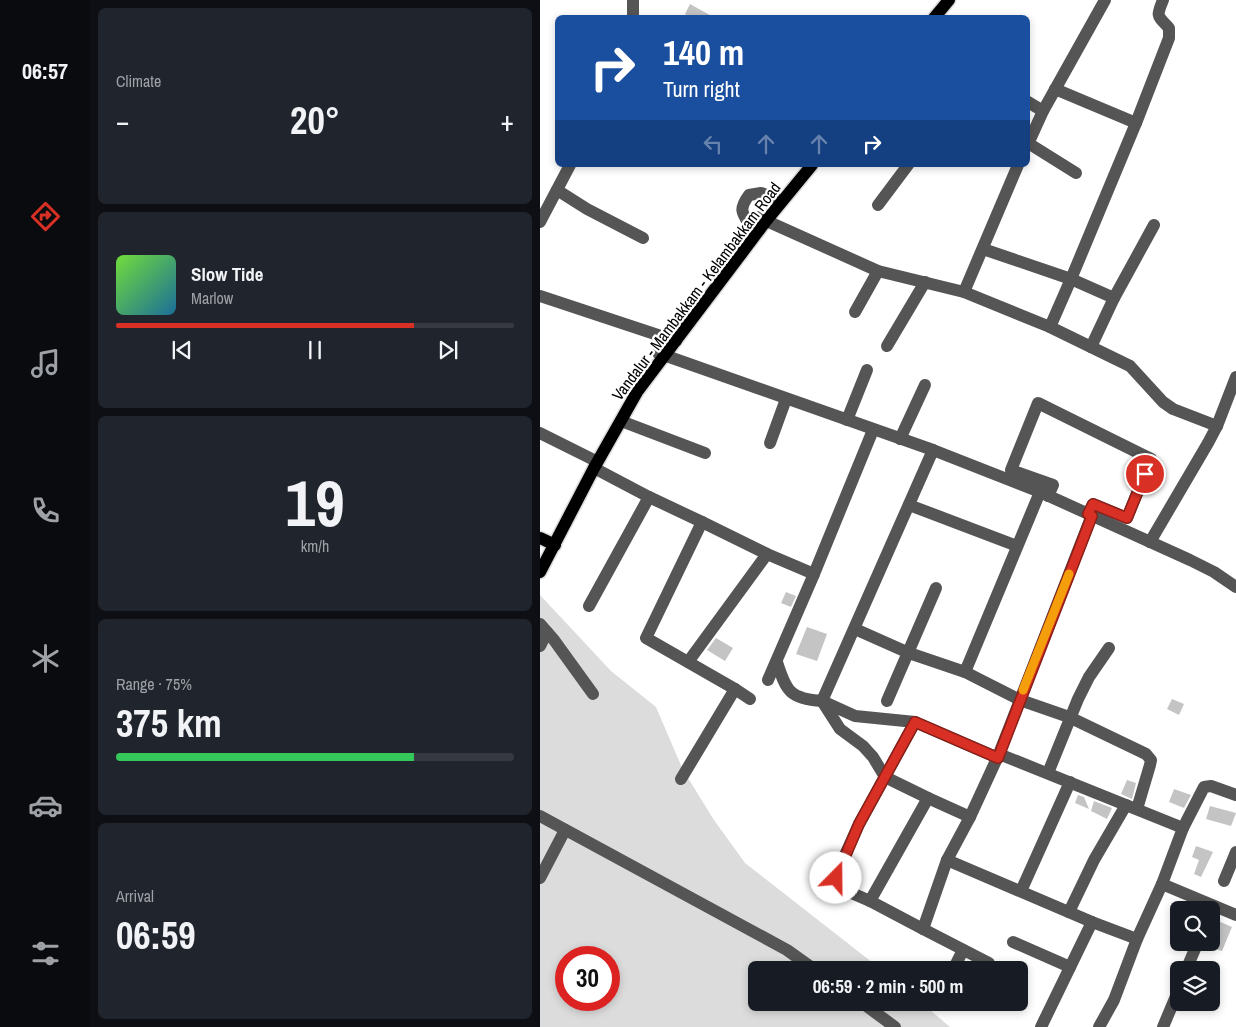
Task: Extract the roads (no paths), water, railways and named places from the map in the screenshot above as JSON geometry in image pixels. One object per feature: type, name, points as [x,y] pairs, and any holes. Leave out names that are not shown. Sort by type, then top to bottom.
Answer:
[{"type":"main road","points":[[928,15],[940,0]]},
{"type":"main road","points":[[936,15],[949,0]]},
{"type":"main road","name":"Vandalur - Mambakkam - Kelambakkam Road","points":[[593,463],[672,339],[775,198],[801,167]]},
{"type":"main road","name":"Vandalur - Mambakkam - Kelambakkam Road","points":[[758,222],[810,167]]},
{"type":"main road","name":"Vandalur - Mambakkam - Kelambakkam Road","points":[[540,555],[593,463],[631,388],[661,355]]},
{"type":"main road","name":"Vandalur - Mambakkam - Kelambakkam Road","points":[[540,572],[548,542]]},
{"type":"street","points":[[633,0],[633,15]]},
{"type":"street","points":[[1030,140],[1054,89],[1105,0]]},
{"type":"street","points":[[1050,327],[1136,123],[1168,38],[1169,28],[1158,15],[1163,0]]},
{"type":"street","points":[[1054,89],[1136,123]]},
{"type":"street","points":[[1030,103],[1043,111]]},
{"type":"street","points":[[1030,145],[1076,173]]},
{"type":"street","points":[[540,222],[569,167]]},
{"type":"street","points":[[878,205],[906,167]]},
{"type":"street","points":[[964,292],[1017,167]]},
{"type":"street","points":[[557,190],[587,209],[643,238]]},
{"type":"street","points":[[775,198],[761,192],[749,195],[742,206],[742,211],[758,222],[878,271],[964,292],[1050,327],[1130,366],[1163,402],[1174,409],[1217,426]]},
{"type":"street","points":[[1090,347],[1114,298],[1154,225]]},
{"type":"street","points":[[983,249],[1071,279],[1114,298]]},
{"type":"street","points":[[855,312],[878,271]]},
{"type":"street","points":[[887,346],[925,282]]},
{"type":"street","points":[[540,296],[672,339]]},
{"type":"street","points":[[661,355],[933,450],[1044,494],[1214,572],[1236,587]]},
{"type":"street","points":[[847,420],[867,370]]},
{"type":"street","points":[[1150,542],[1217,426],[1236,377]]},
{"type":"street","points":[[900,439],[925,385]]},
{"type":"street","points":[[770,443],[786,399]]},
{"type":"street","points":[[923,929],[948,860],[970,818],[998,756],[1093,504],[1127,518],[1151,459],[1038,403],[1012,470],[1053,485],[1044,494],[1017,546],[964,672]]},
{"type":"street","points":[[621,421],[705,454]]},
{"type":"street","points":[[768,680],[873,430]]},
{"type":"street","points":[[540,434],[649,497],[767,554],[814,574]]},
{"type":"street","points":[[822,701],[933,450]]},
{"type":"street","points":[[589,606],[649,497]]},
{"type":"street","points":[[909,505],[1017,546]]},
{"type":"street","points":[[702,522],[646,638],[750,699]]},
{"type":"street","points":[[688,662],[767,554]]},
{"type":"street","points":[[887,701],[936,588]]},
{"type":"street","points":[[540,646],[544,628]]},
{"type":"street","points":[[544,628],[593,694]]},
{"type":"street","points":[[854,629],[909,653],[964,672],[1020,700],[1069,717],[1149,756],[1151,760],[1150,765],[1131,807],[1094,860],[1068,912]]},
{"type":"street","points":[[1048,773],[1069,717],[1089,677],[1110,648]]},
{"type":"street","points":[[777,662],[784,683],[792,694],[801,699],[822,701],[854,716],[915,722],[1183,828]]},
{"type":"street","points":[[680,779],[735,689]]},
{"type":"street","points":[[822,701],[840,729],[873,757],[885,777],[970,818]]},
{"type":"street","points":[[915,722],[859,824],[836,881],[840,888],[870,901],[985,961]]},
{"type":"street","points":[[1021,890],[1070,782]]},
{"type":"street","points":[[1100,1027],[1114,1000],[1183,828],[1204,787],[1210,786],[1236,795]]},
{"type":"street","points":[[870,901],[928,798]]},
{"type":"street","points":[[540,816],[787,950],[802,961]]},
{"type":"street","points":[[540,878],[565,830]]},
{"type":"street","points":[[1224,881],[1236,852]]},
{"type":"street","points":[[948,860],[1092,922],[1138,939]]},
{"type":"street","points":[[1162,884],[1199,901]]},
{"type":"street","points":[[1220,910],[1236,915]]},
{"type":"street","points":[[1041,1027],[1092,922]]},
{"type":"street","points":[[1013,942],[1070,967]]},
{"type":"street","points":[[958,961],[963,950]]},
{"type":"street","points":[[1163,1027],[1170,1010]]},
{"type":"street","points":[[873,1011],[895,1027]]}]
